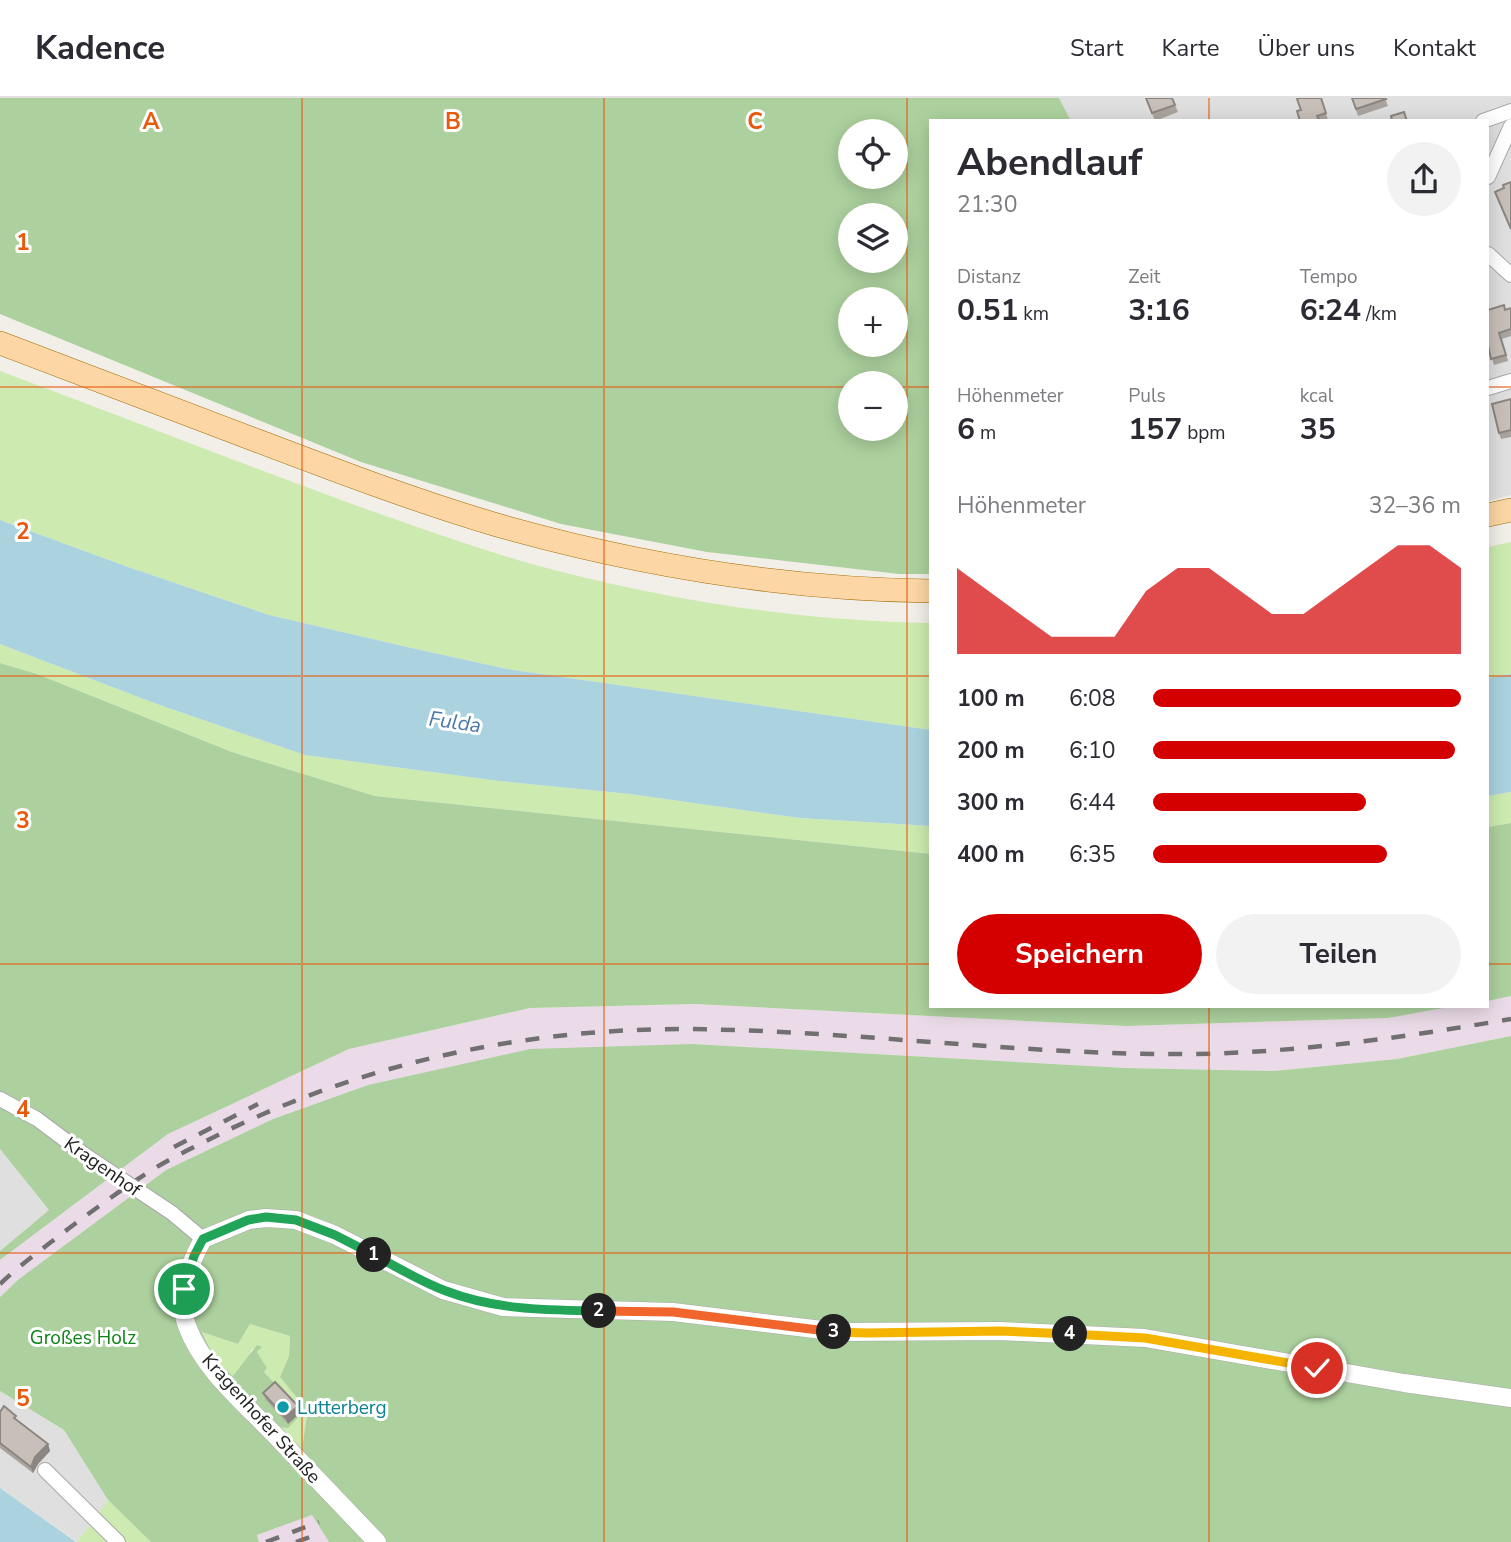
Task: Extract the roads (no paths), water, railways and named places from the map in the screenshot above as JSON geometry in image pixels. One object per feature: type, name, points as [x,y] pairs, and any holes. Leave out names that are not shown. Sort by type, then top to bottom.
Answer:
[{"type":"main road","points":[[0,343],[423,501],[559,541],[622,556],[748,577],[808,584],[929,591]]},
{"type":"main road","points":[[1489,515],[1511,510]]},
{"type":"street","points":[[1489,119],[1511,111]]},
{"type":"street","points":[[1489,175],[1511,126]]},
{"type":"street","points":[[1489,255],[1511,275]]},
{"type":"street","points":[[1489,388],[1511,381]]},
{"type":"street","name":"Kragenhof","points":[[0,1099],[37,1119],[85,1155],[172,1213],[203,1239]]},
{"type":"street","points":[[203,1239],[248,1220],[266,1217],[296,1220],[335,1235],[443,1290],[503,1307],[673,1312],[839,1332],[1000,1331],[1145,1338],[1404,1383],[1511,1398]]},
{"type":"street","name":"Kragenhofer Straße","points":[[203,1239],[187,1275],[183,1302],[187,1326],[199,1349],[232,1391],[377,1542]]},
{"type":"street","points":[[44,1470],[118,1542]]},
{"type":"water","name":"Fulda","points":[[0,520],[269,615],[416,649],[507,669],[929,730],[929,826],[800,818],[630,794],[499,781],[305,755],[154,703],[0,644]]},
{"type":"water","points":[[1511,674],[1511,792],[1489,796],[1489,678]]},
{"type":"water","points":[[0,1488],[76,1542],[0,1542]]},
{"type":"railway","points":[[0,1284],[68,1229],[130,1184],[222,1133],[276,1108],[388,1069],[504,1043],[622,1031],[746,1030],[1068,1051],[1196,1054],[1354,1043],[1511,1019]]},
{"type":"railway","points":[[174,1147],[258,1104]]},
{"type":"railway","points":[[266,1542],[319,1522]]},
{"type":"railway","points":[[296,1542],[321,1533]]},
{"type":"place","name":"Lutterberg","points":[[283,1407]]},
{"type":"park label","name":"Großes Holz","points":[[83,1337]]}]
